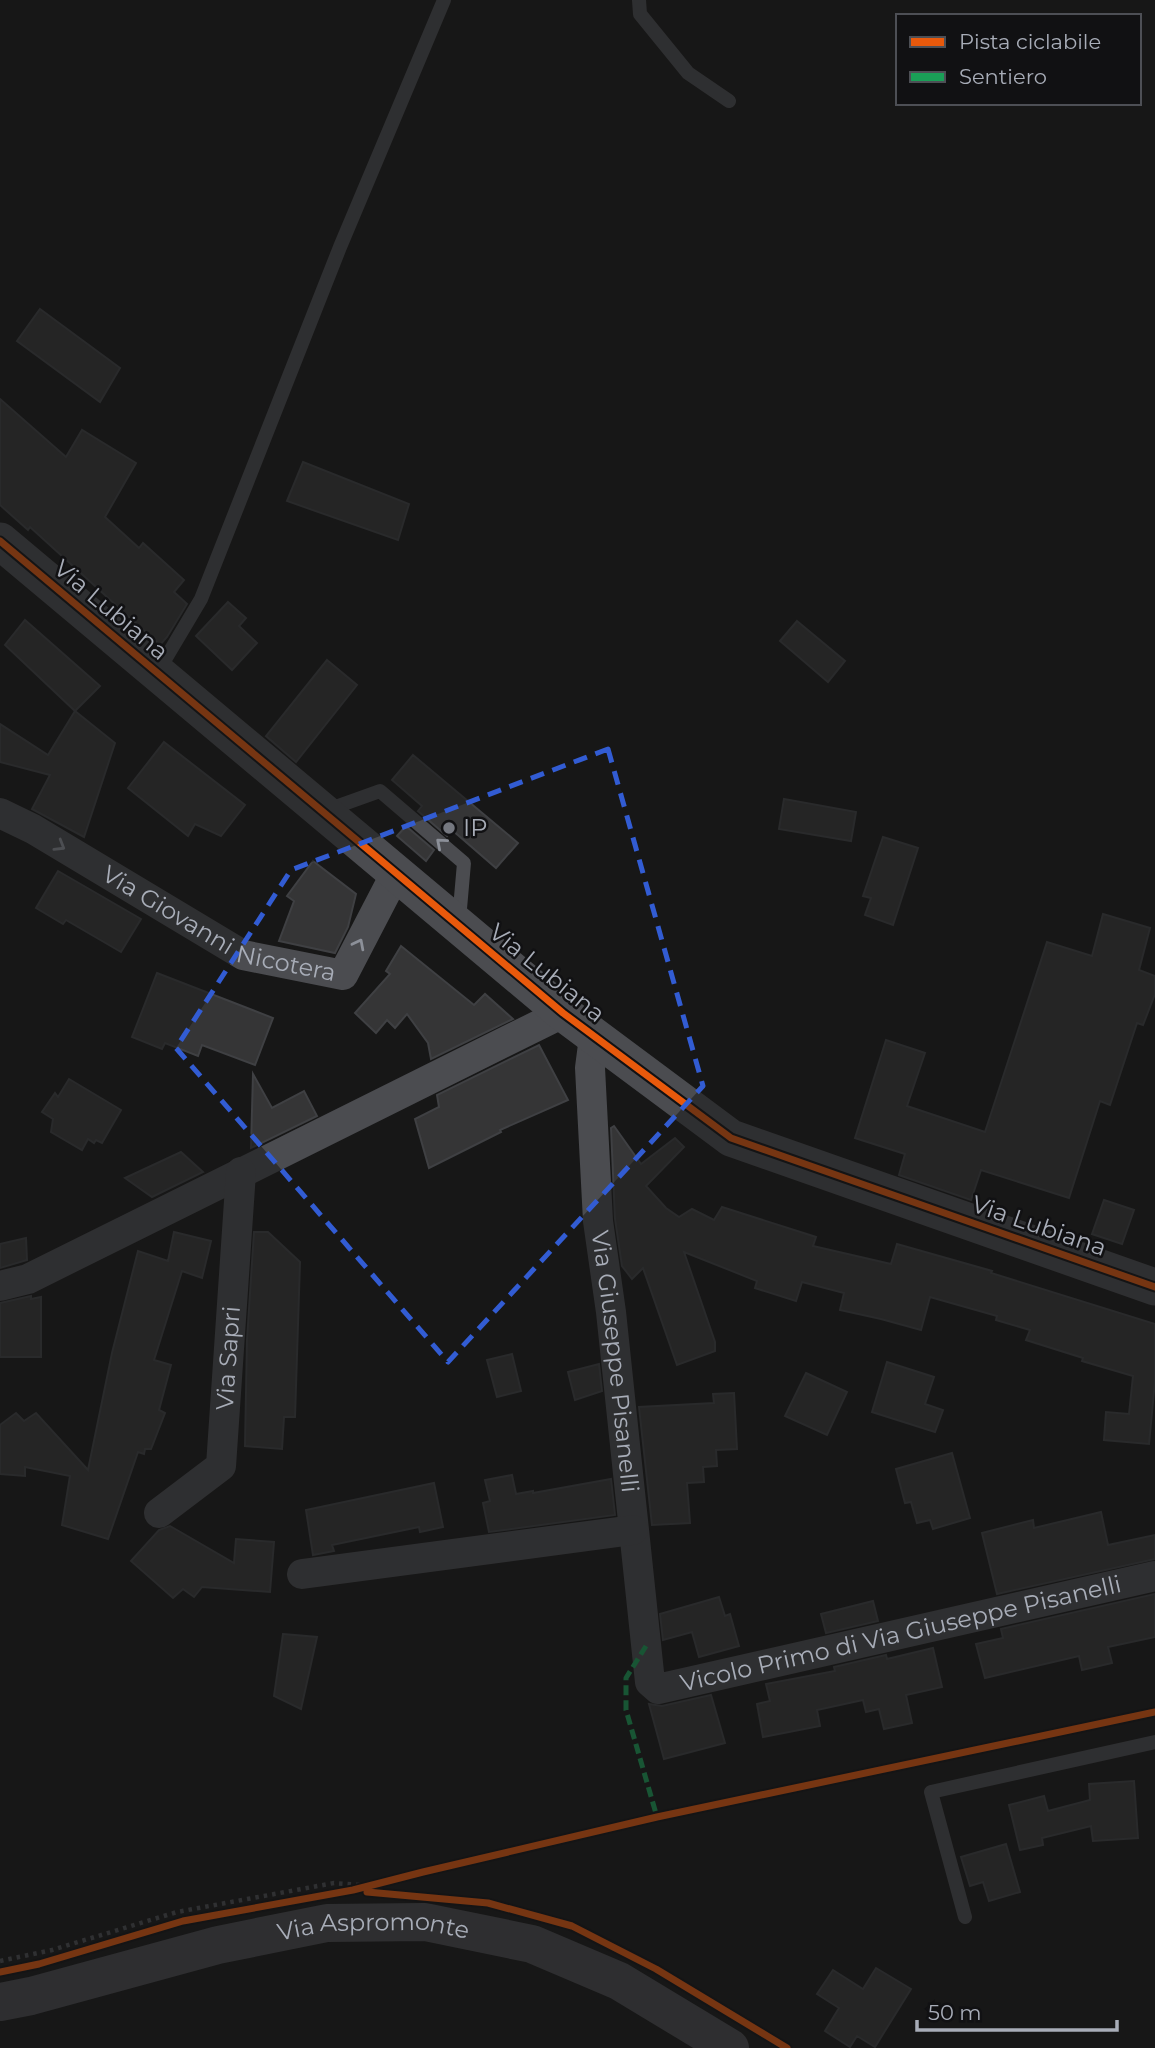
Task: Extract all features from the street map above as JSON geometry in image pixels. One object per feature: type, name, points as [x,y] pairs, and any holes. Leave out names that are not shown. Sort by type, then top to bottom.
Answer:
[{"type":"main road","name":"Via Aspromonte","points":[[0,2002],[218,1945],[327,1923],[425,1922],[532,1944],[619,1981],[730,2048]]},
{"type":"street","name":"Via Lubiana","points":[[0,541],[563,1013],[731,1138],[1155,1287]]},
{"type":"street","name":"Via Giovanni Nicotera","points":[[0,813],[33,829],[243,955],[343,975],[396,873]]},
{"type":"street","points":[[0,1286],[28,1279],[563,1013]]},
{"type":"street","name":"Via Giuseppe Pisanelli","points":[[594,1037],[590,1068],[598,1222],[611,1312],[650,1682]]},
{"type":"street","name":"Via Sapri","points":[[159,1513],[221,1466],[241,1172]]},
{"type":"street","points":[[302,1574],[633,1530]]},
{"type":"street","name":"Vicolo Primo di Via Giuseppe Pisanelli","points":[[650,1682],[658,1689],[1155,1576]]},
{"type":"lane","points":[[157,674],[201,599],[340,247],[444,0]]},
{"type":"lane","points":[[639,0],[640,14],[688,73],[729,101]]},
{"type":"lane","points":[[322,812],[380,791],[464,863],[458,925]]},
{"type":"lane","points":[[965,1917],[931,1792],[1155,1742]]},
{"type":"path","points":[[340,1893],[385,1882]]},
{"type":"path","points":[[0,1961],[52,1950],[177,1912],[334,1884],[372,1885]]},
{"type":"path","points":[[353,1890],[380,1893]]},
{"type":"highlighted area","points":[[608,749],[703,1086],[448,1362],[176,1048],[291,870]]},
{"type":"building","points":[[40,309],[120,368],[100,402],[17,341]]},
{"type":"building","points":[[0,399],[66,457],[82,430],[136,463],[105,517],[139,548],[143,543],[184,580],[174,592],[187,604],[160,645],[30,527],[28,530],[0,505]]},
{"type":"building","points":[[303,462],[409,504],[398,540],[287,501]]},
{"type":"building","points":[[228,602],[246,618],[239,626],[257,643],[232,670],[196,636]]},
{"type":"building","points":[[25,620],[100,686],[75,711],[5,645]]},
{"type":"building","points":[[797,621],[845,661],[828,682],[780,641]]},
{"type":"building","points":[[327,660],[357,685],[296,762],[266,736]]},
{"type":"building","points":[[75,711],[115,743],[84,837],[32,809],[50,775],[0,762],[0,724],[48,755]]},
{"type":"building","points":[[164,742],[245,805],[221,836],[195,824],[188,836],[128,788]]},
{"type":"building","points":[[413,755],[518,843],[496,868],[452,830],[447,836],[418,811],[422,806],[392,780]]},
{"type":"building","points":[[784,799],[856,812],[851,841],[779,829]]},
{"type":"building","points":[[406,826],[434,850],[426,861],[397,836]]},
{"type":"building","points":[[883,837],[918,848],[893,925],[865,915],[871,898],[863,896]]},
{"type":"building","points":[[313,861],[356,894],[348,927],[335,953],[279,941],[294,901],[287,896]]},
{"type":"building","points":[[58,871],[141,919],[121,952],[66,920],[63,924],[36,908]]},
{"type":"building","points":[[1103,914],[1150,928],[1139,970],[1155,976],[1155,994],[1143,1025],[1137,1023],[1110,1105],[1100,1101],[1069,1198],[981,1170],[971,1200],[899,1175],[905,1154],[855,1138],[886,1040],[925,1053],[907,1106],[985,1132],[1047,942],[1092,956]]},
{"type":"building","points":[[401,946],[474,1005],[485,994],[513,1019],[431,1059],[428,1043],[407,1014],[395,1028],[387,1020],[376,1033],[355,1013],[390,974],[386,971]]},
{"type":"building","points":[[157,973],[273,1018],[255,1065],[202,1045],[198,1056],[165,1043],[162,1049],[132,1037]]},
{"type":"building","points":[[539,1045],[568,1100],[500,1130],[501,1132],[429,1168],[415,1119],[439,1107],[437,1095]]},
{"type":"building","points":[[253,1074],[272,1108],[304,1091],[317,1116],[251,1148]]},
{"type":"building","points":[[69,1079],[121,1110],[102,1143],[96,1140],[94,1143],[88,1139],[82,1150],[51,1132],[53,1119],[42,1112],[55,1093],[58,1097]]},
{"type":"building","points":[[614,1126],[641,1164],[675,1138],[684,1147],[646,1186],[666,1208],[679,1217],[692,1209],[714,1220],[722,1207],[816,1237],[813,1246],[891,1264],[897,1244],[992,1271],[991,1273],[1155,1324],[1155,1381],[1149,1444],[1104,1440],[1106,1412],[1129,1414],[1133,1376],[1026,1340],[1030,1330],[996,1320],[997,1316],[930,1297],[921,1330],[840,1310],[844,1293],[802,1282],[796,1301],[755,1288],[757,1281],[684,1252],[715,1342],[715,1351],[677,1365],[643,1268],[632,1279],[622,1266],[615,1219],[611,1128]]},
{"type":"building","points":[[181,1152],[203,1172],[152,1197],[125,1178]]},
{"type":"building","points":[[1104,1200],[1134,1210],[1122,1244],[1092,1234]]},
{"type":"building","points":[[174,1232],[211,1241],[202,1278],[182,1271],[154,1360],[171,1365],[159,1410],[165,1413],[151,1449],[145,1449],[144,1454],[138,1452],[108,1539],[62,1525],[70,1476],[25,1467],[25,1476],[0,1474],[0,1425],[16,1413],[24,1421],[36,1413],[88,1470],[112,1353],[138,1251],[168,1261]]},
{"type":"building","points":[[254,1232],[268,1232],[300,1262],[295,1417],[284,1417],[282,1449],[245,1446],[247,1340]]},
{"type":"building","points":[[26,1238],[27,1260],[0,1268],[0,1244]]},
{"type":"building","points":[[31,1296],[31,1299],[41,1297],[41,1357],[0,1357],[0,1303]]},
{"type":"building","points":[[512,1354],[521,1391],[497,1397],[487,1360]]},
{"type":"building","points":[[887,1362],[934,1377],[925,1404],[943,1410],[935,1432],[872,1412]]},
{"type":"building","points":[[599,1364],[602,1391],[575,1400],[568,1372]]},
{"type":"building","points":[[806,1373],[847,1392],[827,1435],[785,1416]]},
{"type":"building","points":[[734,1393],[737,1449],[716,1450],[717,1466],[703,1467],[704,1482],[687,1483],[690,1523],[652,1525],[639,1407],[714,1403],[713,1394]]},
{"type":"building","points":[[952,1453],[970,1518],[933,1529],[930,1520],[917,1523],[911,1502],[905,1503],[896,1469]]},
{"type":"building","points":[[512,1475],[516,1494],[611,1479],[615,1515],[489,1532],[483,1503],[490,1501],[485,1480]]},
{"type":"building","points":[[434,1483],[443,1527],[420,1532],[419,1527],[332,1545],[334,1551],[313,1555],[306,1510]]},
{"type":"building","points":[[1101,1512],[1108,1545],[1155,1535],[1155,1559],[997,1594],[982,1533],[1033,1520],[1034,1528]]},
{"type":"building","points":[[170,1526],[234,1563],[236,1539],[274,1542],[270,1592],[202,1587],[194,1597],[183,1589],[173,1598],[131,1561],[159,1530]]},
{"type":"building","points":[[1155,1594],[1155,1637],[1108,1647],[1112,1663],[1082,1670],[1079,1656],[985,1678],[976,1644],[1003,1638],[1001,1629]]},
{"type":"building","points":[[719,1597],[725,1616],[730,1614],[739,1646],[699,1657],[692,1632],[663,1640],[660,1614]]},
{"type":"building","points":[[873,1601],[878,1621],[826,1633],[821,1614]]},
{"type":"building","points":[[283,1634],[317,1637],[301,1709],[274,1696]]},
{"type":"building","points":[[933,1648],[942,1687],[906,1695],[912,1723],[884,1729],[879,1709],[866,1712],[863,1700],[817,1710],[820,1726],[763,1737],[757,1704],[770,1701],[766,1684],[835,1671],[834,1667],[886,1655],[887,1659]]},
{"type":"building","points":[[711,1695],[725,1743],[664,1759],[649,1704],[662,1706]]},
{"type":"building","points":[[1134,1781],[1138,1838],[1093,1841],[1091,1826],[1042,1838],[1043,1845],[1020,1850],[1009,1805],[1044,1796],[1048,1811],[1090,1800],[1089,1784]]},
{"type":"building","points":[[1006,1844],[1020,1892],[989,1901],[983,1882],[970,1886],[961,1857]]},
{"type":"building","points":[[876,1968],[911,1989],[875,2047],[857,2036],[850,2047],[825,2031],[839,2008],[817,1994],[833,1970],[863,1989]]},
{"type":"marked path","points":[[646,1646],[626,1678],[626,1710],[657,1817]]},
{"type":"cycle path","points":[[0,541],[563,1013],[731,1138],[1155,1287]]},
{"type":"cycle path","points":[[0,1972],[39,1964],[183,1921],[353,1890],[657,1817],[1155,1712]]},
{"type":"cycle path","points":[[367,1892],[488,1903],[572,1926],[656,1969],[787,2048]]},
{"type":"place","name":"IP","points":[[449,828]]}]
